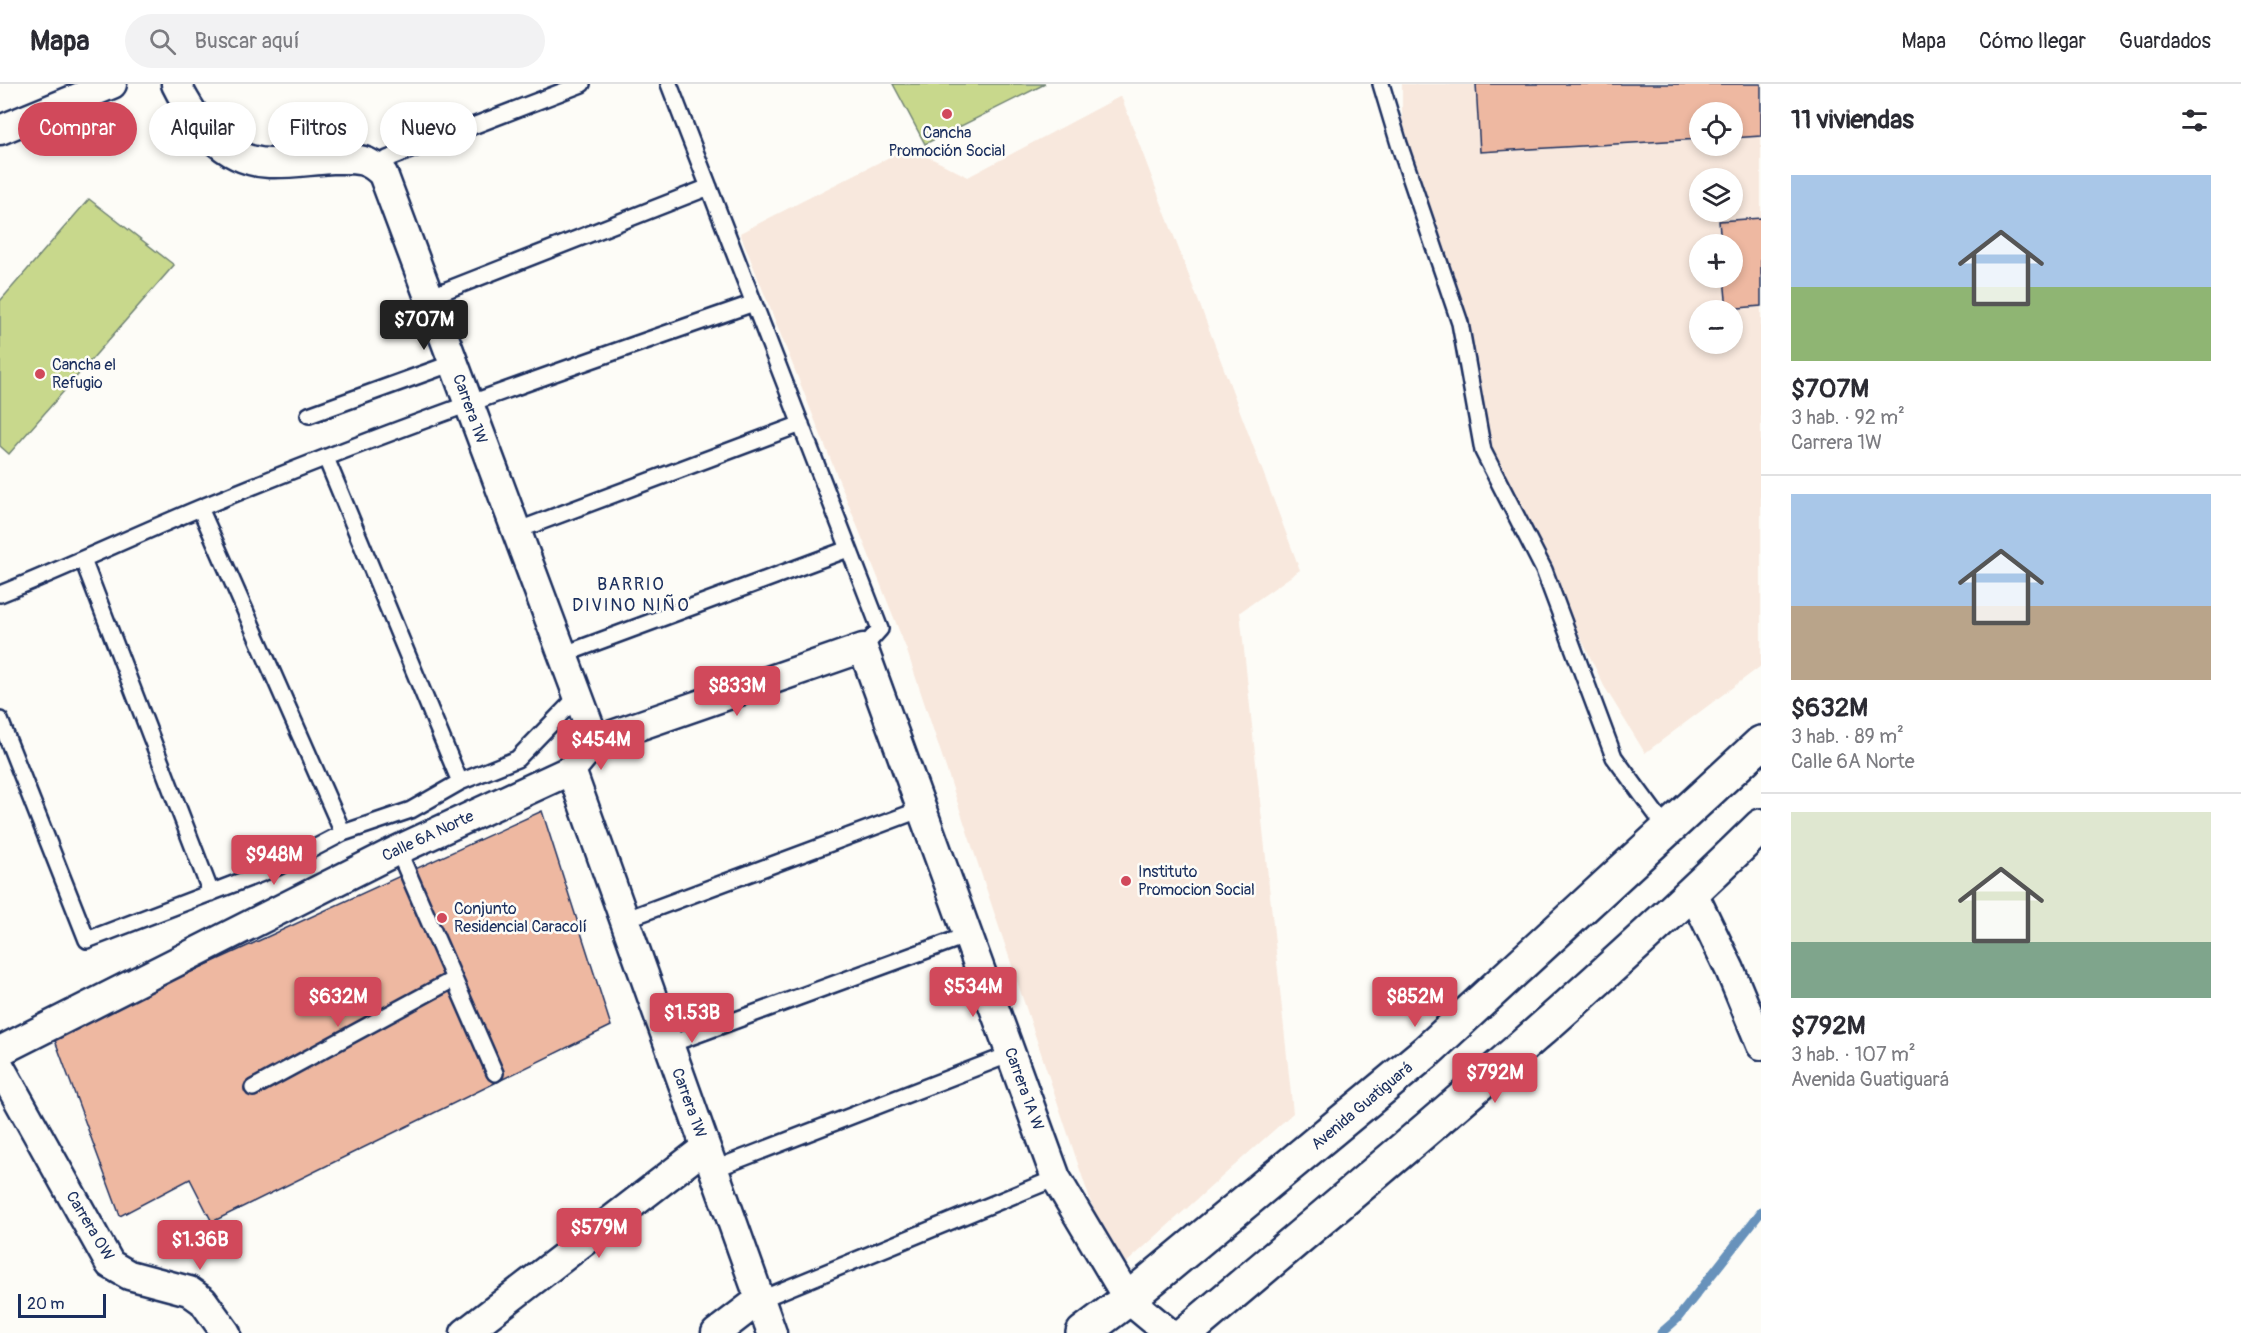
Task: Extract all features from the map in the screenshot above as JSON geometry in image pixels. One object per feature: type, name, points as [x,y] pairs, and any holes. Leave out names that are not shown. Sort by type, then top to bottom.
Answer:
[{"type":"street","points":[[0,130],[112,84]]},
{"type":"street","points":[[176,84],[202,126],[217,143],[230,153],[266,163],[355,159],[372,163],[383,174]]},
{"type":"street","name":"Carrera 1W","points":[[383,174],[595,741]]},
{"type":"street","points":[[595,741],[863,648]]},
{"type":"street","name":"Carrera 1A W","points":[[863,648],[1056,1178],[1128,1299],[1169,1333]]},
{"type":"street","name":"Calle 6A Norte","points":[[0,1051],[398,850],[571,770],[595,741]]},
{"type":"street","name":"Avenida Guatiguará","points":[[1083,1333],[1128,1299],[1426,1052],[1761,743]]},
{"type":"street","name":"Carrera 1W","points":[[571,770],[772,1333]]},
{"type":"street","points":[[1186,1333],[1467,1095],[1693,893],[1761,826]]},
{"type":"street","points":[[1693,893],[1730,970],[1761,1045]]},
{"type":"street","name":"Carrera 0W","points":[[0,1067],[110,1264],[129,1275],[189,1291],[203,1301],[226,1333]]},
{"type":"street","points":[[465,1333],[709,1159]]},
{"type":"street","points":[[716,1333],[759,1300]]},
{"type":"lane","points":[[383,174],[387,159],[582,84]]},
{"type":"lane","points":[[669,84],[879,629],[863,648]]},
{"type":"lane","points":[[1381,84],[1460,323],[1482,451],[1544,570],[1614,757],[1667,829]]},
{"type":"lane","points":[[429,297],[709,188]]},
{"type":"lane","points":[[0,594],[200,508],[327,458],[468,404],[754,303]]},
{"type":"lane","points":[[309,415],[453,363]]},
{"type":"lane","points":[[516,531],[801,424]]},
{"type":"lane","points":[[327,458],[460,782]]},
{"type":"lane","points":[[200,508],[343,833]]},
{"type":"lane","points":[[562,655],[849,549]]},
{"type":"lane","points":[[83,560],[211,893]]},
{"type":"lane","points":[[0,720],[87,940],[278,867],[343,833],[411,810],[460,782],[517,759],[578,696]]},
{"type":"lane","points":[[624,920],[922,809]]},
{"type":"lane","points":[[398,850],[495,1073]]},
{"type":"lane","points":[[668,1046],[968,935]]},
{"type":"lane","points":[[253,1088],[454,979]]},
{"type":"lane","points":[[709,1159],[1011,1054]]},
{"type":"lane","points":[[759,1300],[1056,1178]]},
{"type":"shaded area","points":[[1402,84],[1761,84],[1761,666],[1645,753],[1604,686],[1517,506],[1488,439],[1470,341],[1402,124]]},
{"type":"shaded area","name":"Instituto Promocion Social","points":[[1121,96],[1300,570],[1240,612],[1293,1113],[1125,1264],[1105,1245],[906,648],[740,233],[909,147],[968,177]]},
{"type":"green space","name":"Cancha Promoción Social","points":[[893,84],[1045,84],[925,144]]},
{"type":"green space","name":"Cancha el Refugio","points":[[89,199],[174,265],[9,454],[0,446],[0,301]]},
{"type":"building","points":[[1476,84],[1761,84],[1761,136],[1743,137],[1743,102],[1689,102],[1689,140],[1480,152]]},
{"type":"building","points":[[1761,218],[1761,306],[1743,308],[1743,300],[1726,300],[1725,288],[1743,288],[1743,234],[1720,234],[1719,222],[1743,222],[1743,219]]},
{"type":"building","name":"Conjunto Residencial Caracolí","points":[[542,811],[611,1026],[212,1222],[190,1179],[120,1216],[53,1035]]},
{"type":"waterway","points":[[1661,1333],[1677,1319],[1761,1212]]},
{"type":"place","name":"Cancha Promoción Social","points":[[947,114]]},
{"type":"place","name":"Cancha el Refugio","points":[[40,374]]},
{"type":"place","name":"Instituto Promocion Social","points":[[1126,881]]},
{"type":"place","name":"Conjunto Residencial Caracolí","points":[[442,918]]},
{"type":"district","name":"BARRIO DIVINO NIÑO","points":[[631,594]]}]
